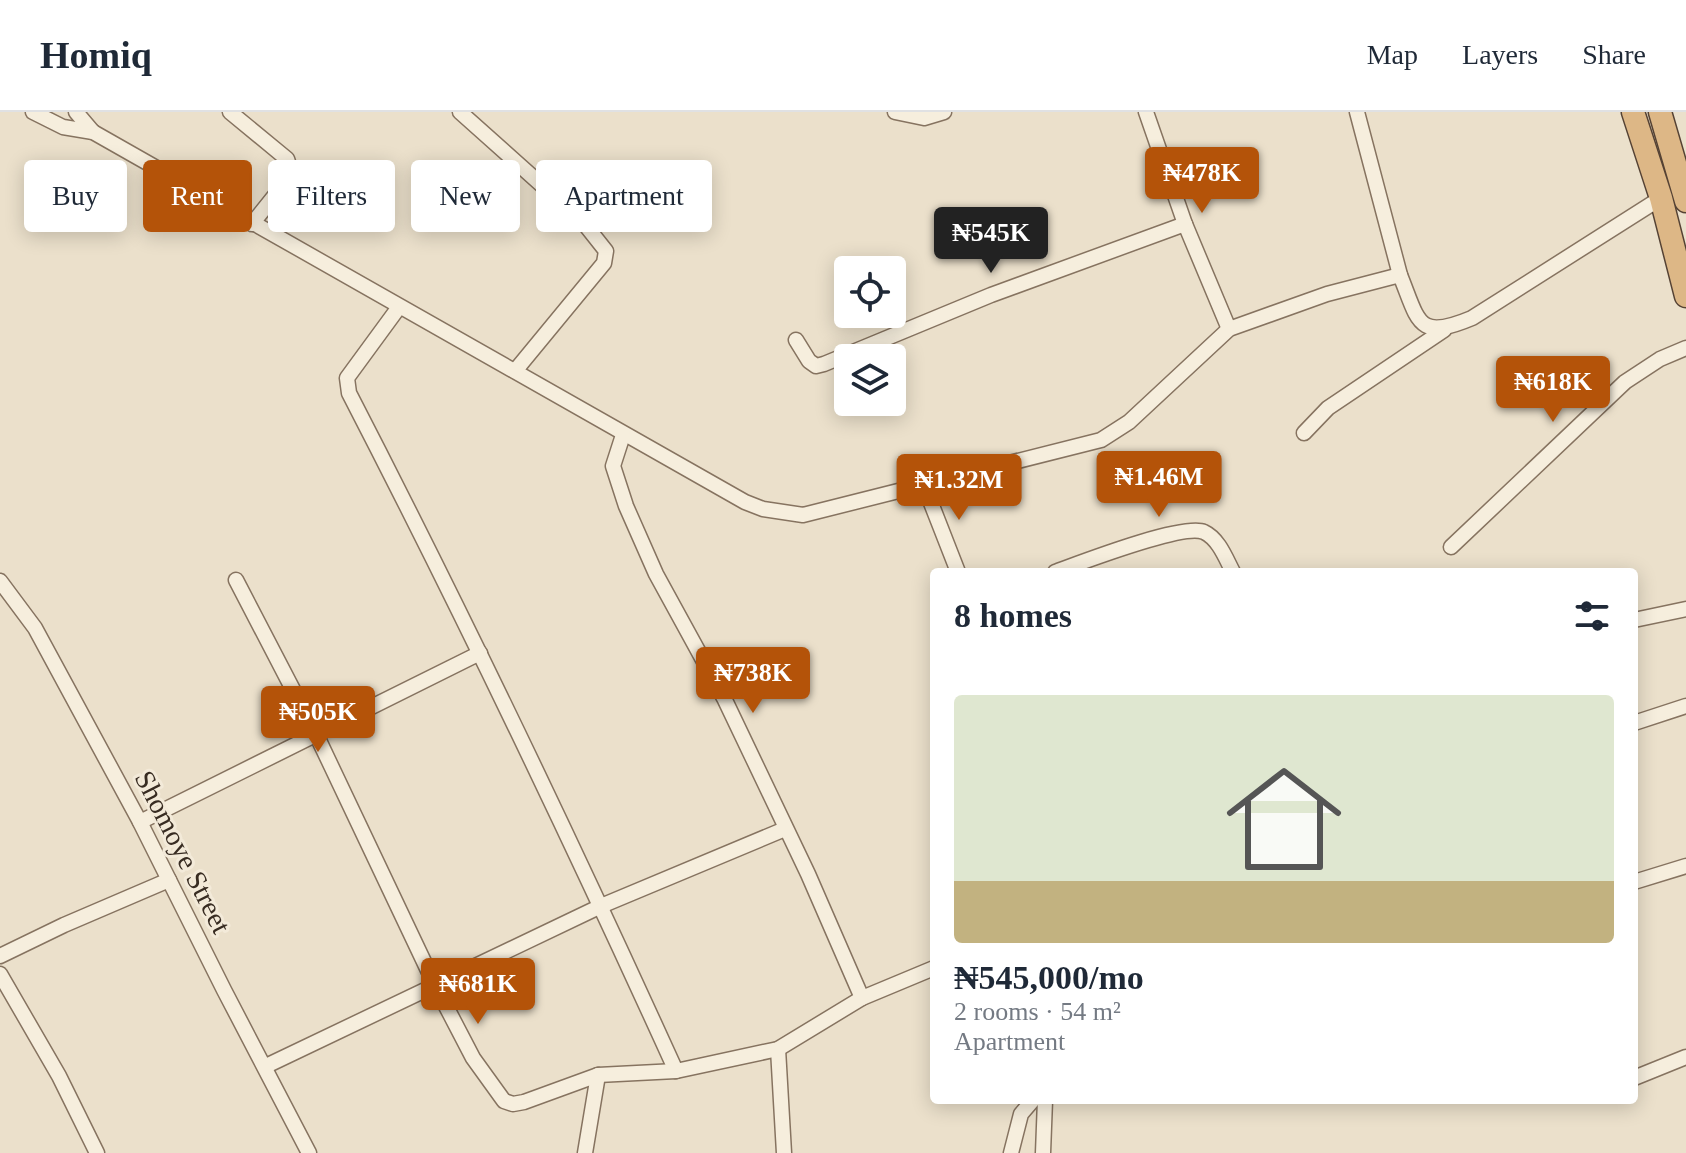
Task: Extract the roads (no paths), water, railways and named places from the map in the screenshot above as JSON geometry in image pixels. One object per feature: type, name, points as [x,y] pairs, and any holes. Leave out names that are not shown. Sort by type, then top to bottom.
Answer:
[{"type":"highway","points":[[1633,112],[1661,198],[1686,296]]},
{"type":"highway","points":[[1660,112],[1686,201]]},
{"type":"street","points":[[33,112],[63,127],[93,132],[144,160]]},
{"type":"street","points":[[76,112],[93,132]]},
{"type":"street","points":[[230,112],[287,159],[291,167],[292,174],[252,224],[745,502],[786,514],[819,513],[1082,446],[1116,432],[1229,329],[1327,294],[1400,275]]},
{"type":"street","points":[[460,112],[583,222],[606,251],[604,263],[515,371]]},
{"type":"street","points":[[895,112],[924,118],[944,112]]},
{"type":"street","points":[[1146,112],[1185,224],[1229,329]]},
{"type":"street","points":[[1357,112],[1400,275],[1418,319],[1429,327],[1444,330]]},
{"type":"street","points":[[1304,433],[1328,408],[1444,330],[1472,318],[1661,198]]},
{"type":"street","points":[[796,340],[809,361],[816,366],[824,364],[991,295],[1185,224]]},
{"type":"street","points":[[399,307],[347,378],[347,385],[480,653],[676,1071]]},
{"type":"street","points":[[1451,547],[1625,382],[1660,359],[1686,348]]},
{"type":"street","points":[[623,435],[613,466],[626,506],[656,574],[725,700],[808,874],[862,998]]},
{"type":"street","points":[[924,485],[956,568]]},
{"type":"street","points":[[1066,568],[1190,530],[1205,532],[1218,543],[1231,568]]},
{"type":"street","points":[[236,580],[316,734],[435,985],[473,1058],[504,1101],[513,1104],[524,1102],[598,1075],[676,1071],[778,1049],[862,998],[930,970]]},
{"type":"street","name":"Shomoye Street","points":[[0,581],[35,628],[140,822],[309,1153]]},
{"type":"street","points":[[1638,619],[1686,609]]},
{"type":"street","points":[[140,822],[480,653]]},
{"type":"street","points":[[1638,722],[1686,706]]},
{"type":"street","points":[[266,1066],[601,906],[785,829]]},
{"type":"street","points":[[1638,881],[1686,866]]},
{"type":"street","points":[[0,956],[169,880]]},
{"type":"street","points":[[0,974],[59,1076],[97,1153]]},
{"type":"street","points":[[778,1049],[784,1153]]},
{"type":"street","points":[[1638,1076],[1686,1057]]},
{"type":"street","points":[[585,1153],[598,1075]]},
{"type":"street","points":[[1011,1153],[1021,1114],[1030,1104]]},
{"type":"street","points":[[1043,1153],[1045,1104]]}]
